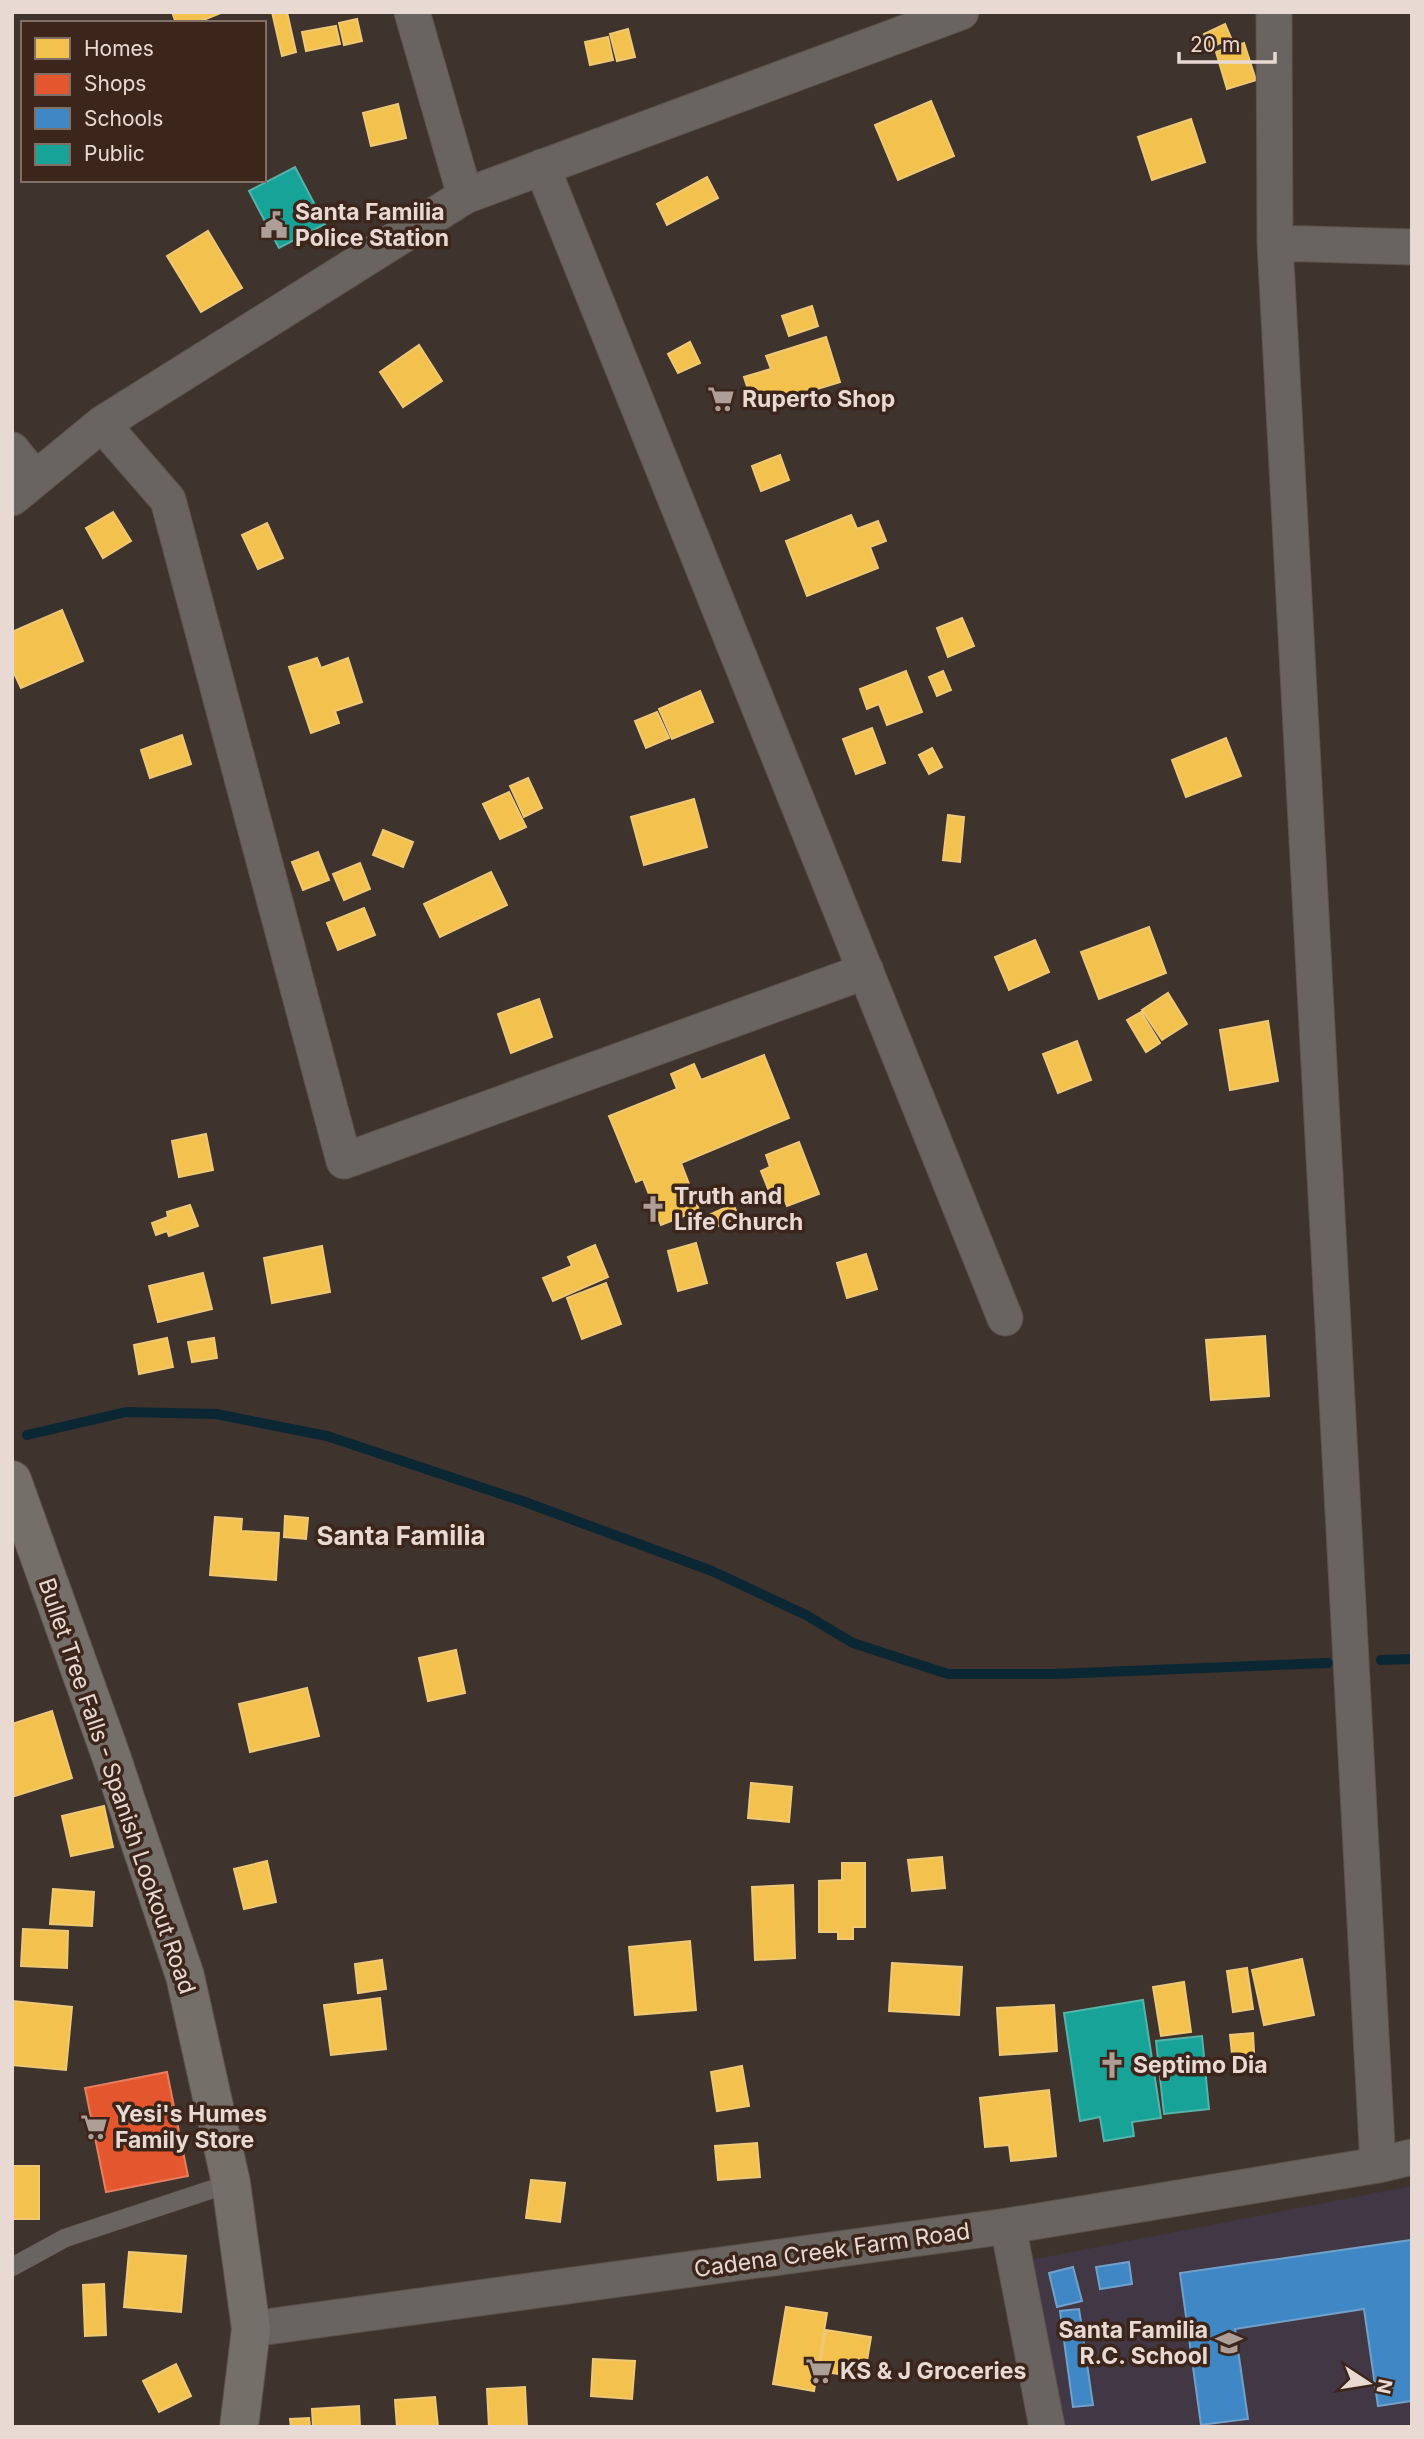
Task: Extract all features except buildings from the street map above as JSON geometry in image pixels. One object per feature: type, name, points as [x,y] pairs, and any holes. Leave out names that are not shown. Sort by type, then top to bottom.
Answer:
[{"type":"main road","name":"Bullet Tree Falls - Spanish Lookout Road","points":[[12,1480],[110,1753],[185,1976],[231,2183],[251,2329],[239,2427]]},
{"type":"street","points":[[412,12],[465,196]]},
{"type":"street","points":[[12,450],[24,488],[102,424],[465,196],[961,12]]},
{"type":"street","points":[[1274,12],[1275,243],[1378,2165]]},
{"type":"street","points":[[542,167],[1005,1318]]},
{"type":"street","points":[[1275,243],[1412,247]]},
{"type":"street","points":[[102,424],[168,500],[344,1161],[866,971]]},
{"type":"street","name":"Cadena Creek Farm Road","points":[[251,2329],[1008,2226],[1378,2165],[1412,2157]]},
{"type":"street","points":[[1008,2226],[1047,2427]]},
{"type":"lane","points":[[12,2267],[65,2238],[231,2183]]},
{"type":"shaded area","name":"Santa Familia R.C. School","points":[[1412,2186],[1412,2427],[1062,2427],[1031,2260]]},
{"type":"waterway","points":[[27,1435],[126,1412],[216,1414],[327,1436],[525,1502],[712,1571],[806,1615],[853,1643],[948,1674],[1054,1674],[1328,1663]]},
{"type":"waterway","points":[[1381,1660],[1412,1659]]},
{"type":"place","name":"Santa Familia Police Station","points":[[274,225]]},
{"type":"place","name":"Ruperto Shop","points":[[721,399]]},
{"type":"place","name":"Truth and Life Church","points":[[653,1209]]},
{"type":"place","name":"Septimo Dia","points":[[1112,2065]]},
{"type":"place","name":"Yesi's Humes Family Store","points":[[94,2127]]},
{"type":"place","name":"Santa Familia R.C. School","points":[[1229,2343]]},
{"type":"place","name":"KS & J Groceries","points":[[819,2371]]},
{"type":"district","name":"Santa Familia","points":[[401,1535]]}]
